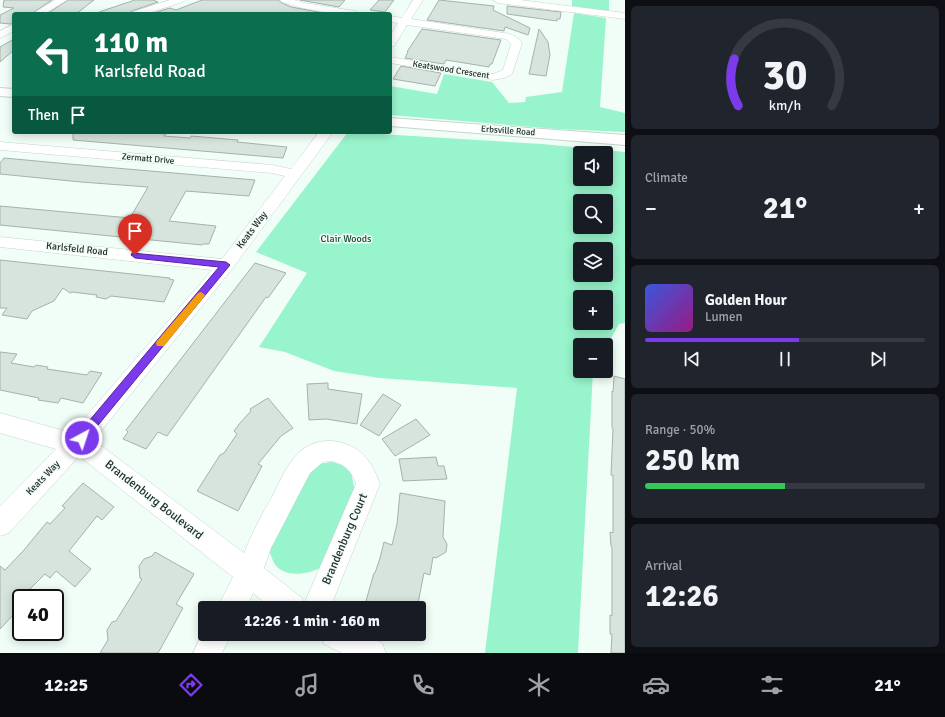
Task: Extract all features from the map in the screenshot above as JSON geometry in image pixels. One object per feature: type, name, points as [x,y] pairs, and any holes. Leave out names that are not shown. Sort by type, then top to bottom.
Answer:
[{"type":"main road","points":[[0,92],[12,93]]},
{"type":"main road","name":"Erbsville Road","points":[[392,122],[625,140]]},
{"type":"street","points":[[41,12],[62,0]]},
{"type":"street","points":[[141,12],[180,0]]},
{"type":"street","points":[[284,0],[304,6],[354,11]]},
{"type":"street","points":[[392,41],[418,0]]},
{"type":"street","points":[[498,0],[625,16]]},
{"type":"street","points":[[162,5],[180,12]]},
{"type":"street","points":[[392,19],[404,21]]},
{"type":"street","name":"Keatswood Crescent","points":[[392,60],[493,77],[500,76],[508,72],[517,43],[509,37],[504,36],[404,21]]},
{"type":"street","points":[[0,35],[12,28]]},
{"type":"street","name":"Keats Way","points":[[0,524],[76,444],[226,265],[325,134]]},
{"type":"street","name":"Zermatt Drive","points":[[0,146],[272,169],[295,174]]},
{"type":"street","name":"Karlsfeld Road","points":[[0,242],[226,265]]},
{"type":"street","name":"Brandenburg Boulevard","points":[[0,423],[76,444],[91,451],[283,601]]},
{"type":"street","name":"Brandenburg Court","points":[[235,601],[249,573],[261,542],[302,464],[312,456],[320,452],[330,450],[346,454],[355,459],[366,475],[368,484],[319,601]]},
{"type":"street","points":[[207,653],[213,641]]},
{"type":"street","points":[[348,641],[372,653]]},
{"type":"green space","points":[[572,0],[609,0],[609,11],[572,6]]},
{"type":"green space","points":[[574,13],[606,18],[600,107],[625,113],[625,132],[557,129],[392,115],[392,86],[437,94],[444,74],[492,82],[509,103],[525,102],[526,97],[562,92]]},
{"type":"green space","name":"Clair Woods","points":[[346,134],[380,134],[573,147],[573,186],[613,186],[613,151],[625,152],[625,323],[619,324],[611,338],[573,338],[573,378],[593,378],[578,653],[485,653],[517,388],[380,378],[334,371],[285,352],[259,347],[307,273],[256,252]]},
{"type":"green space","points":[[332,462],[342,465],[351,472],[355,492],[320,568],[309,572],[296,574],[283,571],[274,563],[269,551],[308,471],[317,464]]},
{"type":"building","points":[[4,0],[52,0],[34,12],[12,12],[12,24],[10,24],[0,23],[0,15],[14,8],[3,7]]},
{"type":"building","points":[[68,0],[94,0],[79,12],[50,12]]},
{"type":"building","points":[[135,0],[153,0],[158,2],[131,12],[99,12]]},
{"type":"building","points":[[202,0],[278,0],[291,7],[319,12],[157,12],[170,8],[176,10]]},
{"type":"building","points":[[300,0],[345,0],[339,7]]},
{"type":"building","points":[[379,0],[394,0],[385,12],[370,10]]},
{"type":"building","points":[[439,0],[494,6],[493,10],[530,28],[528,35],[505,27],[504,31],[427,20]]},
{"type":"building","points":[[507,6],[561,12],[560,19],[557,19],[557,21],[507,14]]},
{"type":"building","points":[[422,29],[501,40],[492,64],[490,64],[489,67],[446,60],[444,64],[405,58],[407,52]]},
{"type":"building","points":[[539,29],[548,42],[550,55],[546,76],[529,74]]},
{"type":"building","points":[[12,40],[12,52],[0,62],[0,47]]},
{"type":"building","points":[[401,66],[441,73],[435,86],[393,79]]},
{"type":"building","points":[[73,134],[166,134],[164,136],[190,138],[191,136],[238,140],[237,142],[287,147],[283,158],[73,140]]},
{"type":"building","points":[[4,158],[255,180],[249,196],[186,191],[169,221],[216,226],[209,244],[202,245],[0,225],[0,206],[130,218],[148,187],[0,174],[0,163]]},
{"type":"building","points":[[0,260],[170,278],[169,279],[174,280],[164,302],[111,296],[106,299],[96,297],[97,295],[70,293],[63,288],[54,301],[32,311],[27,319],[2,315],[7,308],[0,308]]},
{"type":"building","points":[[255,263],[286,273],[268,298],[266,297],[167,436],[158,432],[146,449],[123,439],[128,432],[126,430]]},
{"type":"building","points":[[0,352],[17,354],[11,363],[34,367],[36,365],[48,367],[47,369],[87,375],[90,371],[102,373],[83,403],[61,398],[58,403],[38,400],[39,398],[0,390]]},
{"type":"building","points":[[614,376],[625,379],[625,653],[611,653],[612,634],[610,634],[610,615],[612,616],[612,547],[610,532],[613,533],[613,475],[611,475],[613,429],[612,391],[613,392]]},
{"type":"building","points":[[328,383],[328,389],[362,394],[357,424],[326,419],[309,420],[307,384]]},
{"type":"building","points":[[383,394],[401,405],[379,436],[360,425]]},
{"type":"building","points":[[268,398],[293,428],[281,436],[258,464],[262,466],[238,511],[197,491],[220,455],[224,453],[237,434],[234,431],[251,411],[250,409]]},
{"type":"building","points":[[416,419],[430,435],[395,456],[382,439]]},
{"type":"building","points":[[436,457],[438,466],[444,466],[447,479],[403,481],[399,459]]},
{"type":"building","points":[[83,483],[114,507],[102,520],[97,516],[69,551],[91,569],[75,587],[56,571],[50,578],[45,574],[30,589],[12,589],[12,616],[0,629],[0,566],[5,570],[47,522],[50,524],[65,508],[62,506]]},
{"type":"building","points":[[400,493],[445,501],[443,537],[447,544],[446,552],[436,558],[433,557],[430,575],[424,573],[418,601],[366,601],[384,542],[392,545],[397,524]]},
{"type":"building","points":[[155,552],[194,574],[176,604],[183,608],[158,653],[100,653],[108,640],[107,630],[112,622],[116,621],[142,579],[140,578],[139,566],[144,559],[152,556]]},
{"type":"slow traffic","points":[[160,343],[201,295]]},
{"type":"route","points":[[82,438],[226,265],[135,255]]}]
